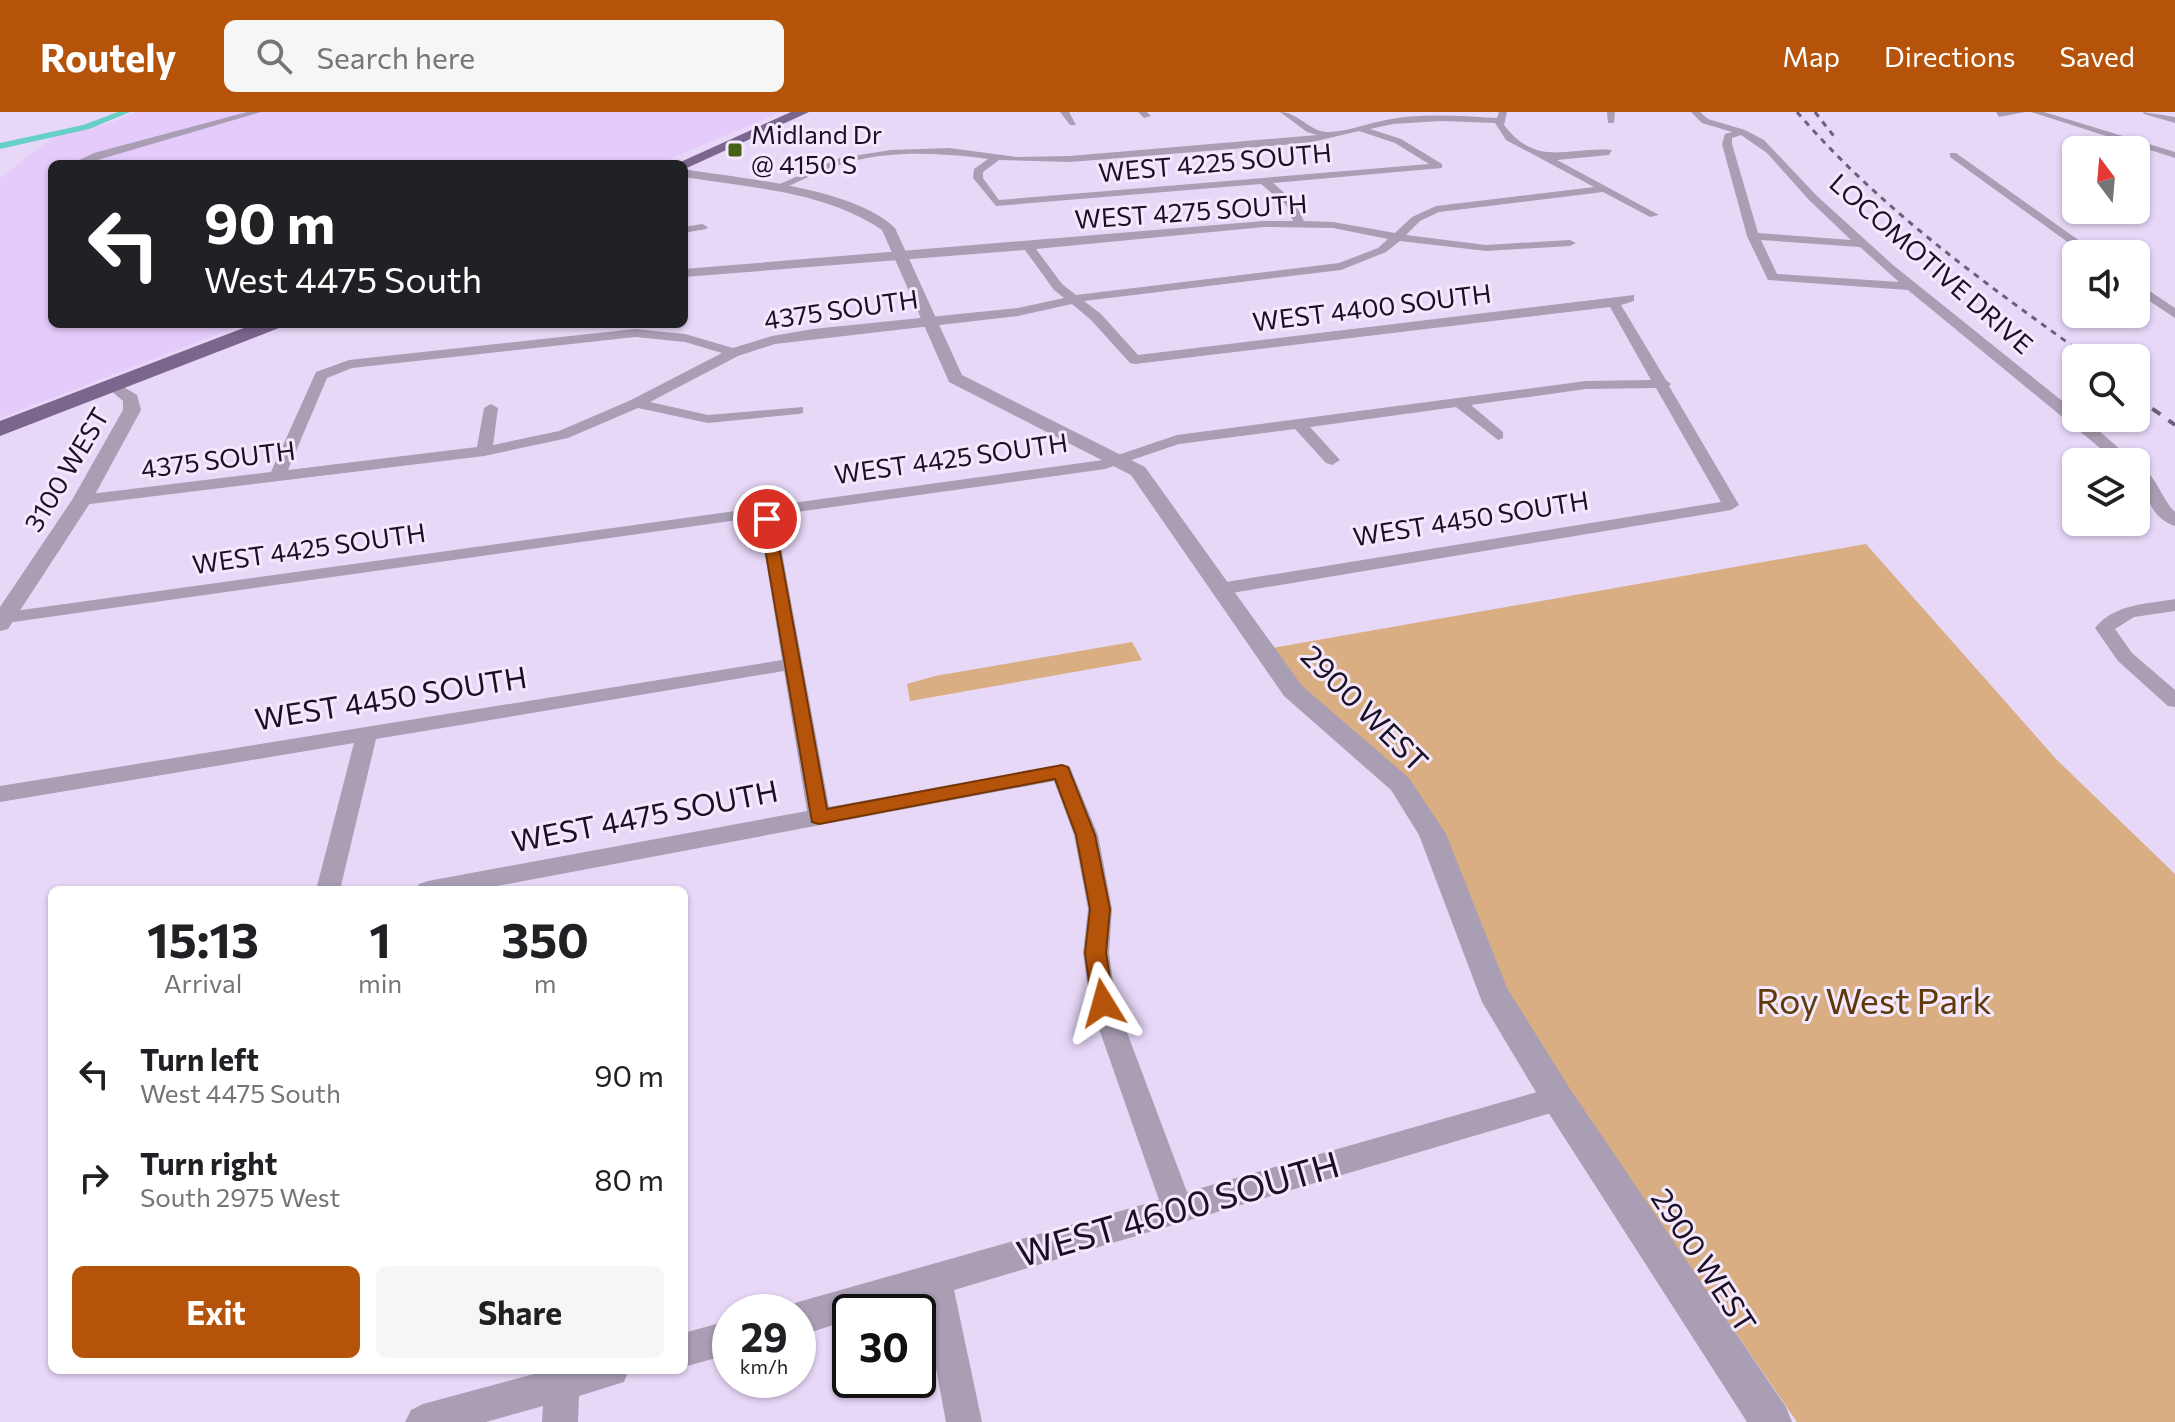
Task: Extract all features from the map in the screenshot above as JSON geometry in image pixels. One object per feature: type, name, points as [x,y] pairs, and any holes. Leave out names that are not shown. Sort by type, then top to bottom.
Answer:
[{"type":"main road","points":[[688,162],[802,112]]},
{"type":"main road","points":[[0,429],[262,328]]},
{"type":"street","points":[[85,160],[257,112]]},
{"type":"street","points":[[1064,112],[1073,123]]},
{"type":"street","points":[[1284,112],[1310,130],[1329,136]]},
{"type":"street","name":"LOCOMOTIVE DRIVE","points":[[1695,112],[1705,121],[1759,140],[1804,188],[1909,286],[2110,448]]},
{"type":"street","points":[[1999,114],[2021,112]]},
{"type":"street","points":[[2035,112],[2175,155]]},
{"type":"street","points":[[2147,112],[2175,120]]},
{"type":"street","points":[[773,189],[843,160],[891,153],[970,150],[996,158],[1042,160],[1308,140],[1393,121],[1502,116],[1499,125],[1509,138],[1654,215]]},
{"type":"street","name":"WEST 4225 SOUTH","points":[[996,158],[978,171],[978,178],[996,203],[1439,166],[1398,141],[1356,128]]},
{"type":"street","points":[[1742,132],[1727,139],[1753,236],[1772,277],[1909,286]]},
{"type":"street","points":[[1203,134],[1219,147]]},
{"type":"street","points":[[1090,143],[1103,156]]},
{"type":"street","points":[[1546,158],[1609,152]]},
{"type":"street","points":[[1953,155],[2072,240]]},
{"type":"street","name":"2900 WEST","points":[[688,174],[773,189],[861,210],[888,228],[955,378],[1121,460],[1143,478],[1293,691],[1400,784],[1432,834],[1493,993],[1558,1099],[1771,1422]]},
{"type":"street","points":[[1264,181],[1290,201],[1297,211],[1299,223]]},
{"type":"street","points":[[1397,237],[1416,219],[1436,209],[1604,189]]},
{"type":"street","name":"WEST 4275 SOUTH","points":[[688,273],[1299,223],[1397,237]]},
{"type":"street","points":[[688,229],[702,227]]},
{"type":"street","points":[[1753,236],[1862,244]]},
{"type":"street","points":[[1397,237],[1486,248],[1570,243]]},
{"type":"street","name":"4375 SOUTH","points":[[82,500],[484,451],[563,435],[636,403],[733,353],[772,340],[1018,312],[1069,299],[1341,266],[1382,250],[1397,237]]},
{"type":"street","points":[[1028,246],[1069,299]]},
{"type":"street","points":[[2150,296],[2175,314]]},
{"type":"street","name":"WEST 4400 SOUTH","points":[[1069,299],[1096,317],[1135,360],[1622,301],[1664,384]]},
{"type":"street","points":[[277,476],[321,375],[349,364],[635,333],[670,333],[698,339],[733,353]]},
{"type":"street","name":"WEST 4425 SOUTH","points":[[3,620],[1121,460],[1177,440],[1586,385],[1664,384]]},
{"type":"street","name":"WEST 4450 SOUTH","points":[[1220,589],[1731,505],[1664,384]]},
{"type":"street","name":"3100 WEST","points":[[3,620],[82,500],[132,410],[131,399],[112,385]]},
{"type":"street","points":[[1459,402],[1498,435]]},
{"type":"street","points":[[636,403],[708,419],[798,410]]},
{"type":"street","points":[[484,451],[491,408]]},
{"type":"street","points":[[1299,424],[1332,460]]},
{"type":"street","points":[[2150,485],[2153,500],[2175,521]]},
{"type":"street","points":[[766,511],[819,817]]},
{"type":"street","points":[[2175,605],[2121,615],[2112,619],[2105,628],[2119,650],[2175,701]]},
{"type":"street","name":"WEST 4450 SOUTH","points":[[0,794],[792,664]]},
{"type":"street","points":[[329,886],[367,733]]},
{"type":"street","name":"WEST 4475 SOUTH","points":[[449,886],[1062,772],[1086,835],[1100,909],[1096,953],[1103,1003],[1177,1207]]},
{"type":"street","name":"WEST 4600 SOUTH","points":[[816,1314],[1558,1099]]},
{"type":"street","points":[[936,1281],[964,1422]]},
{"type":"street","points":[[688,1349],[712,1342]]},
{"type":"street","points":[[423,1422],[598,1374]]},
{"type":"street","points":[[560,1422],[562,1384]]},
{"type":"shaded area","points":[[136,112],[781,112],[667,160],[48,160],[48,328],[234,328],[0,418],[0,178],[53,137],[110,123]]},
{"type":"green space","name":"Roy West Park","points":[[1866,544],[2056,759],[2175,874],[2175,1422],[1797,1422],[1504,995],[1436,822],[1291,676],[1272,648]]},
{"type":"green space","points":[[1132,642],[1142,660],[910,701],[907,684],[935,676]]},
{"type":"waterway","points":[[0,146],[86,127],[126,112]]},
{"type":"railway","points":[[1797,112],[1829,148],[1899,213],[1973,273],[2070,344]]},
{"type":"railway","points":[[1815,112],[1836,139]]},
{"type":"railway","points":[[2150,407],[2175,425]]},
{"type":"place","name":"Midland Dr @ 4150 S","points":[[735,150]]},
{"type":"route","points":[[767,519],[819,817],[1062,772],[1086,835],[1100,909],[1096,953],[1103,1003]]}]
